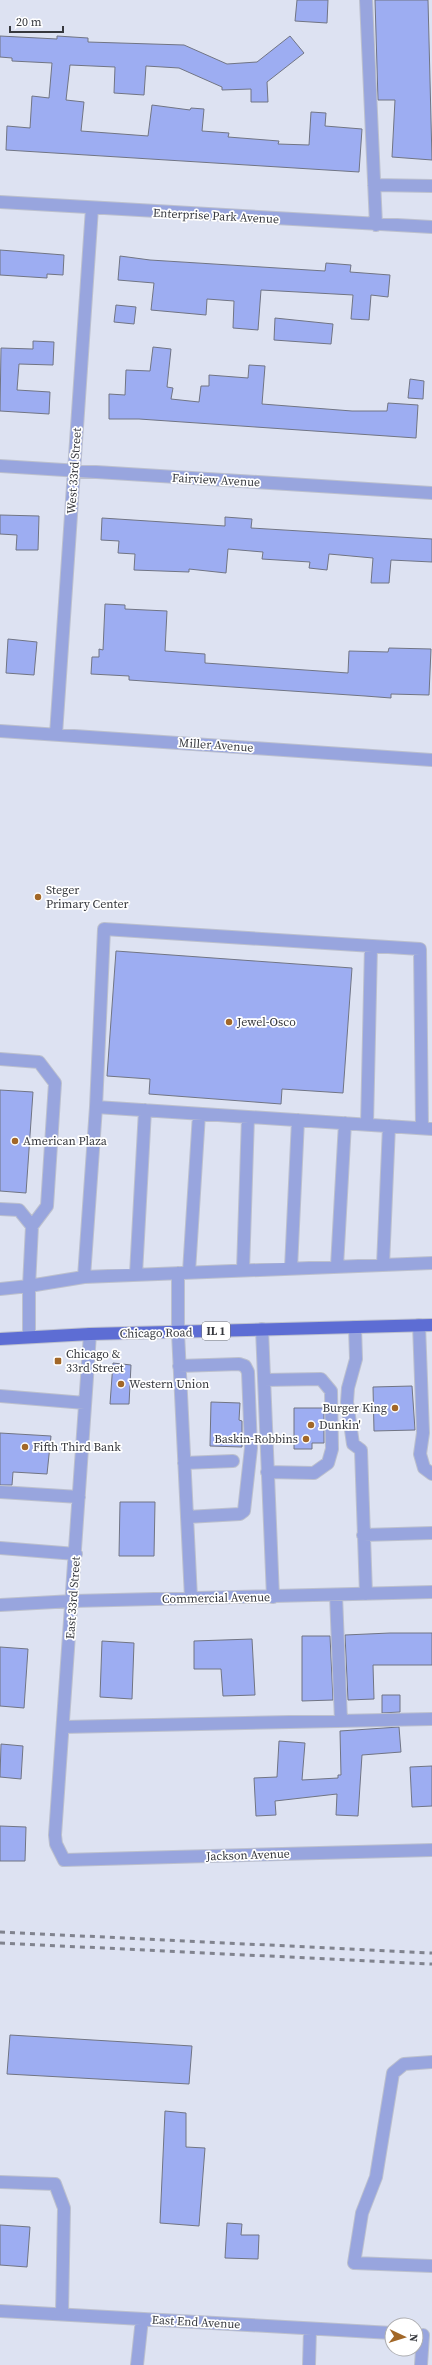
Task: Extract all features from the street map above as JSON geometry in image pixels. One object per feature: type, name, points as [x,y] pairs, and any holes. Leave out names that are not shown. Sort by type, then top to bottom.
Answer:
[{"type":"main road","name":"Chicago Road","points":[[0,1339],[90,1334],[178,1333],[432,1325]]},
{"type":"street","points":[[366,0],[376,225]]},
{"type":"street","points":[[374,185],[432,186]]},
{"type":"street","name":"Enterprise Park Avenue","points":[[0,202],[376,225],[432,227]]},
{"type":"street","name":"West 33rd Street","points":[[56,734],[92,208]]},
{"type":"street","name":"Fairview Avenue","points":[[0,466],[74,472],[432,493]]},
{"type":"street","name":"Miller Avenue","points":[[0,731],[432,760]]},
{"type":"street","points":[[84,1277],[96,1107],[104,929],[420,949],[427,1086],[427,1129],[96,1107]]},
{"type":"street","points":[[367,1125],[371,946]]},
{"type":"street","points":[[0,1059],[39,1062],[55,1083],[47,1206],[32,1226],[28,1337]]},
{"type":"street","points":[[136,1274],[146,1110]]},
{"type":"street","points":[[191,1598],[178,1333],[199,1114]]},
{"type":"street","points":[[243,1270],[248,1117]]},
{"type":"street","points":[[291,1268],[298,1120]]},
{"type":"street","points":[[338,1266],[344,1123]]},
{"type":"street","points":[[383,1265],[389,1126]]},
{"type":"street","points":[[0,1209],[19,1210],[32,1226]]},
{"type":"street","points":[[0,1289],[30,1286],[84,1277],[432,1262]]},
{"type":"street","points":[[420,1325],[423,1433],[420,1454],[424,1468],[432,1474]]},
{"type":"street","points":[[355,1327],[356,1359],[348,1388],[347,1402],[353,1444],[362,1450],[363,1535],[366,1594]]},
{"type":"street","points":[[262,1330],[273,1596]]},
{"type":"street","name":"East 33rd Street","points":[[64,1860],[56,1844],[55,1835],[73,1601],[90,1334]]},
{"type":"street","points":[[179,1366],[239,1364],[245,1366],[248,1372],[251,1448],[246,1482],[246,1505],[244,1511],[240,1514],[187,1517]]},
{"type":"street","points":[[264,1380],[321,1379],[331,1391],[332,1449],[328,1463],[314,1473],[267,1472]]},
{"type":"street","points":[[0,1396],[86,1403]]},
{"type":"street","points":[[184,1463],[232,1461]]},
{"type":"street","points":[[0,1492],[79,1498]]},
{"type":"street","points":[[363,1535],[432,1534]]},
{"type":"street","points":[[0,1548],[76,1554]]},
{"type":"street","name":"Commercial Avenue","points":[[0,1605],[73,1601],[432,1592]]},
{"type":"street","points":[[336,1595],[341,1721]]},
{"type":"street","points":[[63,1727],[432,1719]]},
{"type":"street","name":"Jackson Avenue","points":[[64,1860],[432,1850]]},
{"type":"street","points":[[432,2062],[404,2064],[393,2074],[376,2177],[362,2212],[354,2263],[432,2266]]},
{"type":"street","points":[[0,2182],[54,2184],[64,2208],[62,2314]]},
{"type":"street","name":"East End Avenue","points":[[0,2311],[384,2334]]},
{"type":"street","points":[[137,2365],[142,2319]]},
{"type":"street","points":[[309,2365],[310,2329]]},
{"type":"building","points":[[297,0],[328,0],[327,23],[295,21]]},
{"type":"building","points":[[375,0],[428,0],[432,160],[392,157],[395,100],[378,100]]},
{"type":"building","points":[[0,36],[57,39],[57,36],[88,38],[88,42],[184,45],[227,64],[257,62],[290,36],[304,53],[267,82],[268,102],[251,102],[251,89],[222,90],[222,87],[179,68],[146,66],[144,95],[114,93],[115,67],[70,65],[66,100],[84,102],[81,131],[148,136],[152,105],[190,110],[191,108],[204,109],[202,131],[229,133],[228,137],[279,141],[278,144],[309,145],[311,112],[326,113],[325,126],[362,129],[359,172],[6,150],[7,126],[30,128],[32,96],[49,98],[52,63],[12,61],[12,58],[0,57]]},
{"type":"building","points":[[0,250],[64,255],[63,275],[47,274],[47,278],[0,275]]},
{"type":"building","points":[[120,256],[150,260],[325,271],[326,263],[351,265],[350,272],[390,275],[388,297],[371,295],[369,320],[351,319],[353,295],[261,290],[258,330],[233,328],[234,301],[207,299],[206,315],[151,310],[154,283],[118,280]]},
{"type":"building","points":[[116,305],[136,307],[134,324],[114,322]]},
{"type":"building","points":[[275,318],[333,324],[331,344],[274,340]]},
{"type":"building","points":[[33,341],[54,342],[53,365],[19,364],[17,390],[50,392],[49,414],[0,411],[1,348],[33,349]]},
{"type":"building","points":[[153,347],[171,349],[167,387],[173,388],[171,399],[199,402],[201,386],[209,386],[209,375],[248,378],[249,365],[265,366],[262,404],[352,411],[387,411],[388,403],[418,405],[416,438],[139,419],[109,419],[109,394],[125,395],[126,370],[150,371]]},
{"type":"building","points":[[410,379],[424,381],[423,399],[408,398]]},
{"type":"building","points":[[0,515],[39,516],[38,550],[16,550],[17,535],[0,534]]},
{"type":"building","points":[[225,517],[252,519],[251,528],[432,539],[432,562],[391,560],[389,583],[371,583],[373,558],[329,554],[327,570],[309,568],[310,562],[262,559],[263,552],[228,549],[226,573],[189,569],[189,572],[134,570],[135,554],[118,553],[119,541],[101,540],[102,518],[225,526]]},
{"type":"building","points":[[105,604],[125,605],[125,609],[167,611],[165,651],[205,654],[205,663],[348,673],[349,651],[388,652],[389,648],[431,649],[429,695],[391,694],[391,698],[129,680],[129,676],[91,674],[92,657],[99,657],[99,649],[103,650]]},
{"type":"building","points":[[8,639],[37,642],[34,675],[6,673]]},
{"type":"building","name":"Jewel-Osco","points":[[116,951],[352,968],[343,1093],[282,1089],[281,1104],[149,1094],[150,1079],[107,1076]]},
{"type":"building","name":"American Plaza","points":[[0,1090],[33,1092],[26,1193],[0,1191]]},
{"type":"building","name":"Western Union","points":[[113,1363],[131,1365],[129,1404],[110,1404]]},
{"type":"building","name":"Burger King","points":[[412,1386],[415,1430],[374,1431],[373,1387]]},
{"type":"building","points":[[211,1402],[240,1403],[239,1420],[242,1421],[242,1447],[210,1446]]},
{"type":"building","name":"Dunkin'","points":[[294,1408],[324,1408],[324,1443],[312,1443],[312,1449],[294,1449]]},
{"type":"building","name":"Fifth Third Bank","points":[[0,1433],[51,1436],[47,1474],[13,1472],[12,1485],[0,1485]]},
{"type":"building","points":[[120,1502],[155,1502],[154,1556],[119,1556]]},
{"type":"building","points":[[432,1633],[432,1665],[373,1665],[374,1699],[348,1700],[345,1635]]},
{"type":"building","points":[[302,1636],[330,1636],[333,1700],[302,1701]]},
{"type":"building","points":[[252,1639],[255,1695],[223,1696],[221,1669],[194,1669],[194,1641]]},
{"type":"building","points":[[102,1641],[134,1643],[132,1699],[100,1697]]},
{"type":"building","points":[[0,1647],[28,1649],[24,1708],[0,1706]]},
{"type":"building","points":[[382,1695],[400,1695],[400,1712],[382,1713]]},
{"type":"building","points":[[399,1727],[401,1752],[362,1755],[358,1816],[336,1815],[337,1794],[275,1801],[276,1815],[256,1816],[254,1778],[277,1777],[279,1741],[305,1743],[302,1780],[338,1778],[338,1775],[341,1775],[340,1731]]},
{"type":"building","points":[[1,1744],[23,1746],[21,1779],[0,1777]]},
{"type":"building","points":[[432,1766],[432,1806],[412,1807],[410,1767]]},
{"type":"building","points":[[0,1826],[26,1827],[25,1861],[0,1861]]},
{"type":"building","points":[[10,2035],[192,2046],[189,2084],[7,2074]]},
{"type":"building","points":[[165,2111],[186,2113],[186,2147],[205,2148],[199,2226],[160,2223]]},
{"type":"building","points":[[227,2223],[242,2224],[241,2235],[259,2235],[258,2259],[225,2258]]},
{"type":"building","points":[[0,2225],[30,2227],[27,2267],[0,2265]]},
{"type":"railway","points":[[0,1932],[432,1953]]},
{"type":"railway","points":[[0,1943],[432,1964]]},
{"type":"place","name":"Steger Primary Center","points":[[38,897]]},
{"type":"place","name":"Jewel-Osco","points":[[229,1022]]},
{"type":"place","name":"American Plaza","points":[[15,1141]]},
{"type":"place","name":"Chicago & 33rd Street","points":[[58,1361]]},
{"type":"place","name":"Western Union","points":[[121,1384]]},
{"type":"place","name":"Burger King","points":[[395,1408]]},
{"type":"place","name":"Dunkin'","points":[[311,1425]]},
{"type":"place","name":"Baskin-Robbins","points":[[306,1439]]},
{"type":"place","name":"Fifth Third Bank","points":[[25,1447]]}]
